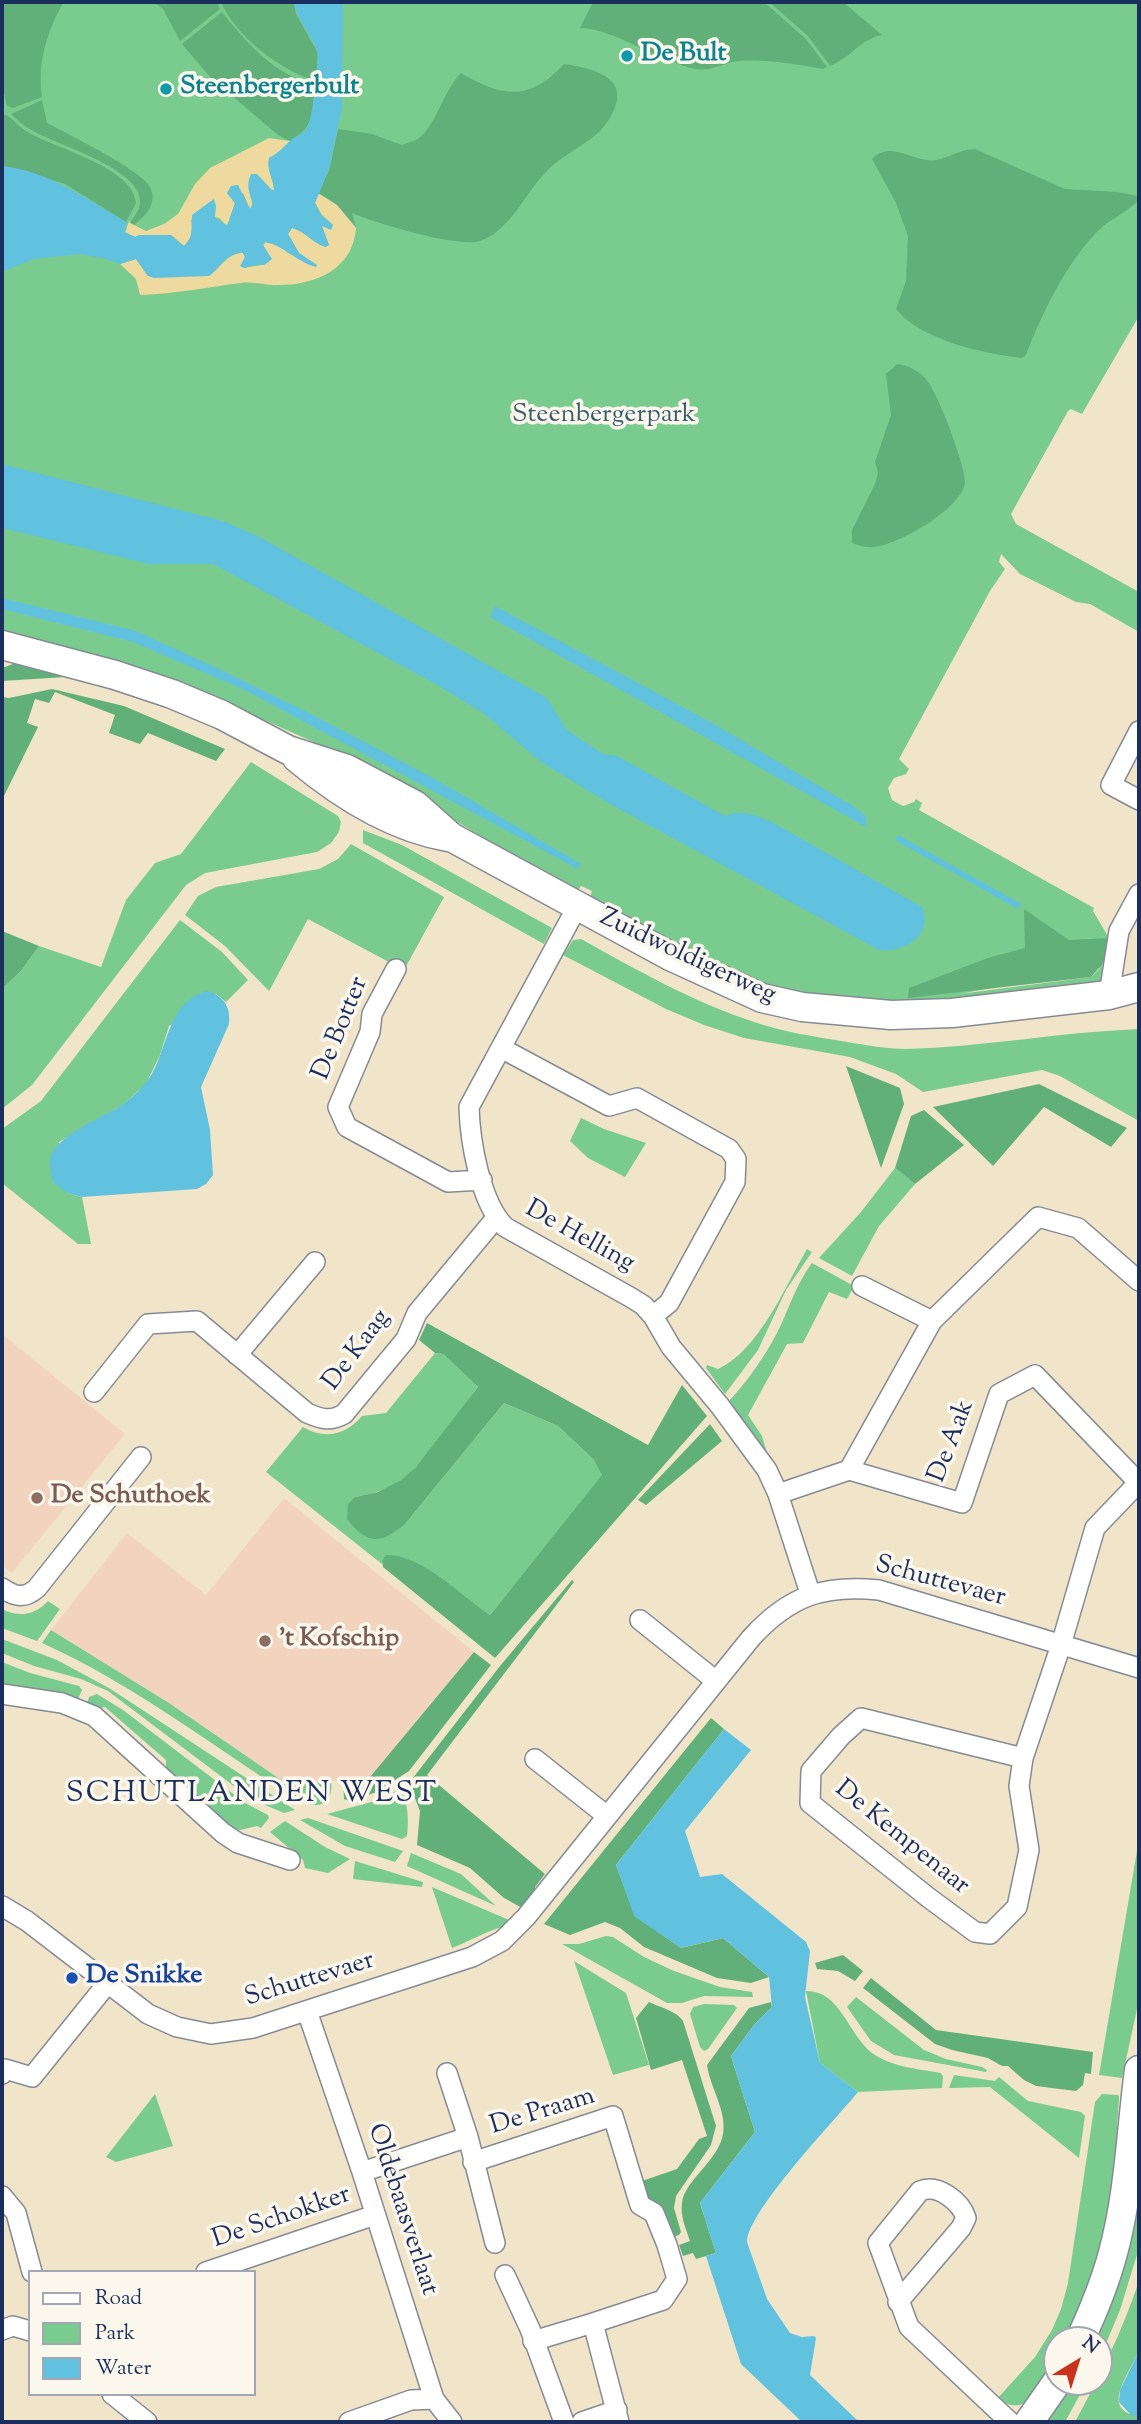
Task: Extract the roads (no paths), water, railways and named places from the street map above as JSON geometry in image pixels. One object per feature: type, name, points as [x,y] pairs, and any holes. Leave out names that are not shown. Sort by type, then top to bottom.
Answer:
[{"type":"main road","name":"Zuidwoldigerweg","points":[[2,646],[115,675],[172,694],[222,715],[288,750],[328,761],[372,781],[415,805],[451,837],[681,961],[762,998],[802,1007],[891,1016],[952,1013],[1109,995],[1139,987]]},
{"type":"main road","name":"Zuidwoldigerweg","points":[[1109,995],[1139,1004]]},
{"type":"main road","points":[[1086,2326],[1114,2251],[1134,2163],[1139,2070]]},
{"type":"main road","points":[[1029,2422],[1047,2396]]},
{"type":"street","points":[[1137,735],[1111,785],[1139,800]]},
{"type":"street","points":[[1109,995],[1119,931],[1139,894]]},
{"type":"street","name":"De Helling","points":[[577,906],[469,1107],[470,1133],[482,1180],[496,1218],[518,1236],[630,1297],[643,1305],[653,1316],[671,1347],[720,1406],[767,1470],[778,1494],[810,1593]]},
{"type":"street","name":"De Botter","points":[[396,969],[372,1014],[370,1032],[338,1107],[347,1127],[449,1182],[482,1180]]},
{"type":"street","points":[[501,1048],[609,1107],[637,1098],[729,1149],[736,1158],[735,1182],[669,1303],[653,1316]]},
{"type":"street","points":[[778,1494],[849,1469],[932,1321],[1038,1217],[1078,1228],[1139,1281]]},
{"type":"street","name":"De Kaag","points":[[94,1392],[148,1324],[197,1321],[307,1413],[322,1419],[334,1419],[344,1414],[406,1339],[417,1314],[496,1218]]},
{"type":"street","points":[[237,1355],[315,1262]]},
{"type":"street","points":[[862,1286],[932,1321]]},
{"type":"street","name":"De Aak","points":[[849,1469],[962,1503],[999,1394],[1035,1375],[1139,1483],[1095,1528],[1061,1645]]},
{"type":"street","points":[[2,1588],[19,1596],[31,1593],[37,1588],[141,1457]]},
{"type":"street","name":"Schuttevaer","points":[[2,1906],[27,1921],[148,2014],[177,2027],[211,2034],[253,2028],[472,1956],[502,1941],[526,1917],[767,1620],[810,1593],[853,1587],[879,1590],[1139,1668]]},
{"type":"street","points":[[640,1620],[716,1681]]},
{"type":"street","name":"De Kempenaar","points":[[1023,1758],[861,1718],[841,1736],[811,1771],[810,1803],[947,1912],[975,1932],[990,1934],[1017,1907],[1029,1850],[1019,1786],[1023,1758],[1061,1645]]},
{"type":"street","points":[[2,1694],[61,1703],[94,1716],[223,1833],[238,1843],[290,1860]]},
{"type":"street","points":[[536,1759],[607,1815]]},
{"type":"street","points":[[2,2074],[5,2069],[32,2077],[107,1984]]},
{"type":"street","name":"Oldebaasverlaat","points":[[307,2011],[362,2172],[434,2399],[452,2422]]},
{"type":"street","name":"De Praam","points":[[447,2073],[495,2243]]},
{"type":"street","name":"De Praam","points":[[473,2162],[613,2116],[640,2206],[654,2213],[677,2279],[663,2300],[593,2323]]},
{"type":"street","name":"De Praam","points":[[362,2172],[467,2137]]},
{"type":"street","points":[[898,2301],[961,2228],[966,2218],[963,2210],[939,2190],[931,2188],[920,2191],[878,2243],[898,2301],[909,2327],[1010,2422]]},
{"type":"street","points":[[2,2196],[16,2213],[31,2270]]},
{"type":"street","name":"De Schokker","points":[[212,2270],[375,2215]]},
{"type":"street","points":[[505,2275],[564,2422]]},
{"type":"street","points":[[533,2341],[593,2323],[618,2416],[582,2422]]},
{"type":"street","points":[[2,2330],[13,2326],[28,2330]]},
{"type":"street","points":[[114,2396],[146,2422]]},
{"type":"street","points":[[349,2422],[411,2400],[434,2399]]},
{"type":"water","points":[[294,2],[343,2],[342,108],[329,169],[315,203],[321,215],[333,225],[331,230],[322,226],[329,245],[321,245],[292,228],[288,234],[299,253],[317,265],[316,267],[266,242],[263,245],[272,259],[264,265],[244,268],[240,266],[245,257],[243,253],[238,253],[229,257],[209,276],[154,278],[148,276],[136,259],[120,264],[80,254],[34,259],[2,272],[2,166],[36,174],[67,187],[126,222],[125,232],[135,237],[171,235],[184,246],[191,236],[192,215],[214,199],[215,217],[228,224],[235,203],[227,193],[231,186],[238,185],[250,209],[253,203],[248,185],[251,174],[257,174],[274,190],[269,158],[307,128],[316,78],[317,52]]},
{"type":"water","points":[[2,464],[226,522],[263,539],[547,698],[567,730],[603,754],[617,756],[725,816],[742,813],[770,821],[922,907],[925,917],[921,934],[907,945],[879,950],[610,804],[541,762],[483,713],[432,682],[213,564],[149,564],[2,528]]},
{"type":"water","points":[[2,598],[136,631],[221,670],[435,779],[581,864],[578,869],[245,690],[133,642],[2,609]]},
{"type":"water","points":[[495,606],[714,724],[853,806],[866,816],[866,827],[490,617]]},
{"type":"water","points":[[898,835],[1021,904],[1018,909],[895,840]]},
{"type":"water","points":[[207,991],[222,999],[229,1018],[229,1024],[201,1087],[210,1130],[213,1175],[206,1184],[197,1189],[82,1197],[67,1193],[53,1182],[50,1163],[53,1152],[68,1136],[119,1107],[141,1088],[152,1074],[168,1032],[182,1007],[193,997]]},
{"type":"water","points":[[724,1729],[751,1750],[685,1831],[700,1877],[722,1874],[806,1942],[810,1951],[805,1997],[820,2063],[858,2092],[776,2189],[751,2228],[747,2242],[767,2299],[790,2333],[816,2338],[810,2375],[859,2422],[802,2422],[741,2364],[706,2256],[716,2253],[700,2203],[755,2132],[731,2056],[754,2025],[772,2007],[769,1977],[723,1938],[681,1948],[634,1916],[616,1865]]},
{"type":"water","points":[[1139,2351],[1139,2416],[1131,2415],[1119,2402],[1120,2390]]},
{"type":"place","name":"De Bult","points":[[627,56]]},
{"type":"place","name":"Steenbergerbult","points":[[166,89]]},
{"type":"place","name":"De Schuthoek","points":[[37,1498]]},
{"type":"place","name":"'t Kofschip","points":[[265,1641]]},
{"type":"place","name":"De Snikke","points":[[72,1978]]},
{"type":"district","name":"SCHUTLANDEN WEST","points":[[252,1796]]},
{"type":"park label","name":"Steenbergerpark","points":[[604,417]]}]
